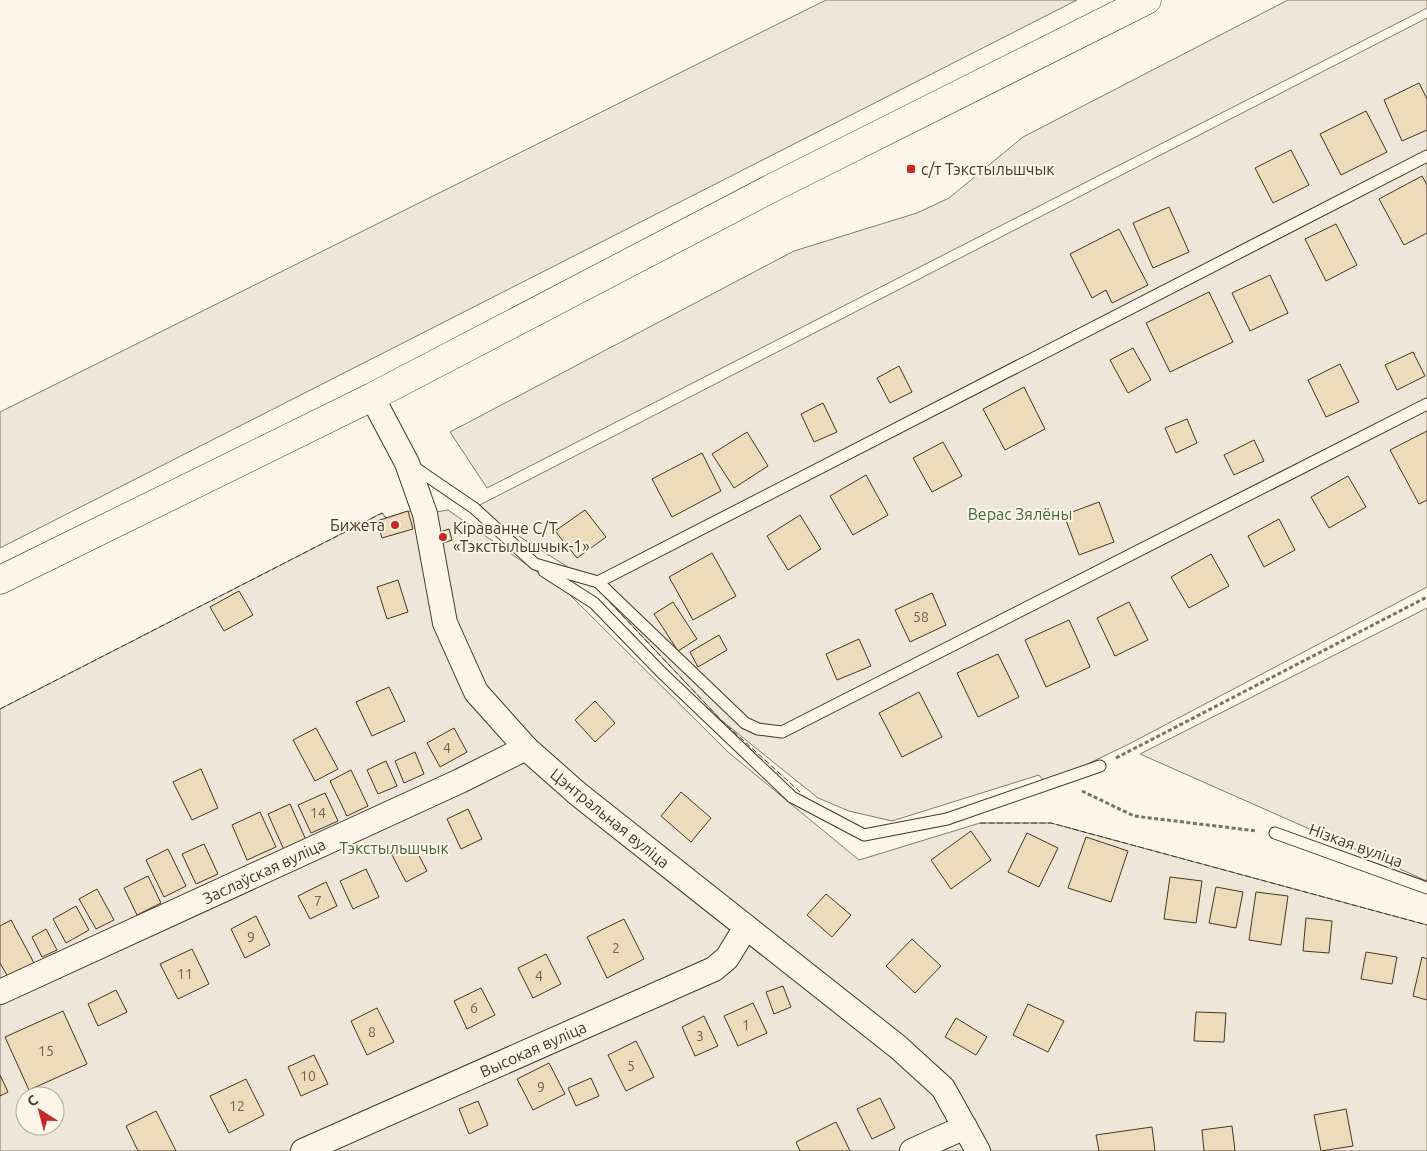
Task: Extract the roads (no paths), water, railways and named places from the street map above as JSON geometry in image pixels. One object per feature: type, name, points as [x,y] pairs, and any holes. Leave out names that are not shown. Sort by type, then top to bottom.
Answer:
[{"type":"main road","points":[[0,580],[372,397],[772,188],[1147,0]]},
{"type":"street","name":"Цэнтральная вуліца","points":[[372,397],[407,463],[425,514],[445,623],[476,692],[526,748],[578,794],[898,1047],[943,1088],[978,1151]]},
{"type":"street","name":"Заслаўская вуліца","points":[[0,992],[460,781],[526,748]]},
{"type":"street","name":"Высокая вуліца","points":[[303,1151],[714,969],[727,958],[746,927]]},
{"type":"street","points":[[912,1151],[965,1127]]},
{"type":"lane","points":[[598,582],[1427,156]]},
{"type":"lane","points":[[534,564],[598,582],[746,723],[758,729],[782,732],[1427,404]]},
{"type":"lane","points":[[407,463],[474,508],[534,564],[594,603],[662,672],[792,797],[864,836],[947,819],[1100,766]]},
{"type":"lane","name":"Нізкая вуліца","points":[[1274,834],[1427,888]]},
{"type":"place","name":"с/т Тэкстыльшчык","points":[[911,169]]},
{"type":"place","name":"Бижета","points":[[395,525]]},
{"type":"place","name":"Кіраванне С/Т «Тэкстыльшчык-1»","points":[[443,537]]},
{"type":"park label","name":"Верас Зялёны","points":[[1020,514]]},
{"type":"park label","name":"Тэкстыльшчык","points":[[394,848]]}]
